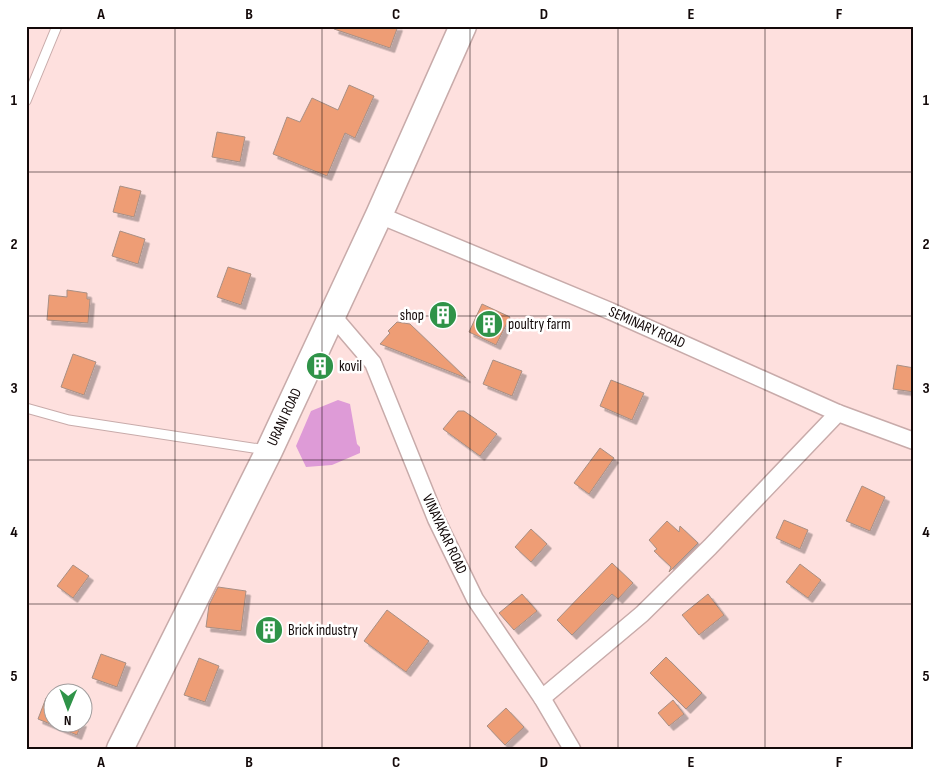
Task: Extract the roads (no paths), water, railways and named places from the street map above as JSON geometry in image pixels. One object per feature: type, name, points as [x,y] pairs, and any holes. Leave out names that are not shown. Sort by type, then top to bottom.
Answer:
[{"type":"main road","name":"URANI ROAD","points":[[120,749],[269,451],[379,215],[464,26]]},
{"type":"street","name":"SEMINARY ROAD","points":[[379,215],[610,311],[838,413],[914,441]]},
{"type":"street","name":"VINAYAKAR ROAD","points":[[332,315],[373,362],[436,519],[475,599],[542,698],[572,749]]},
{"type":"street","points":[[542,698],[642,614],[710,547],[838,413]]},
{"type":"lane","points":[[26,101],[57,26]]},
{"type":"lane","points":[[26,408],[69,420],[269,451]]},
{"type":"place","name":"shop","points":[[443,315]]},
{"type":"place","name":"poultry farm","points":[[489,324]]},
{"type":"place","name":"kovil","points":[[320,366]]},
{"type":"place","name":"Brick industry","points":[[269,630]]}]
